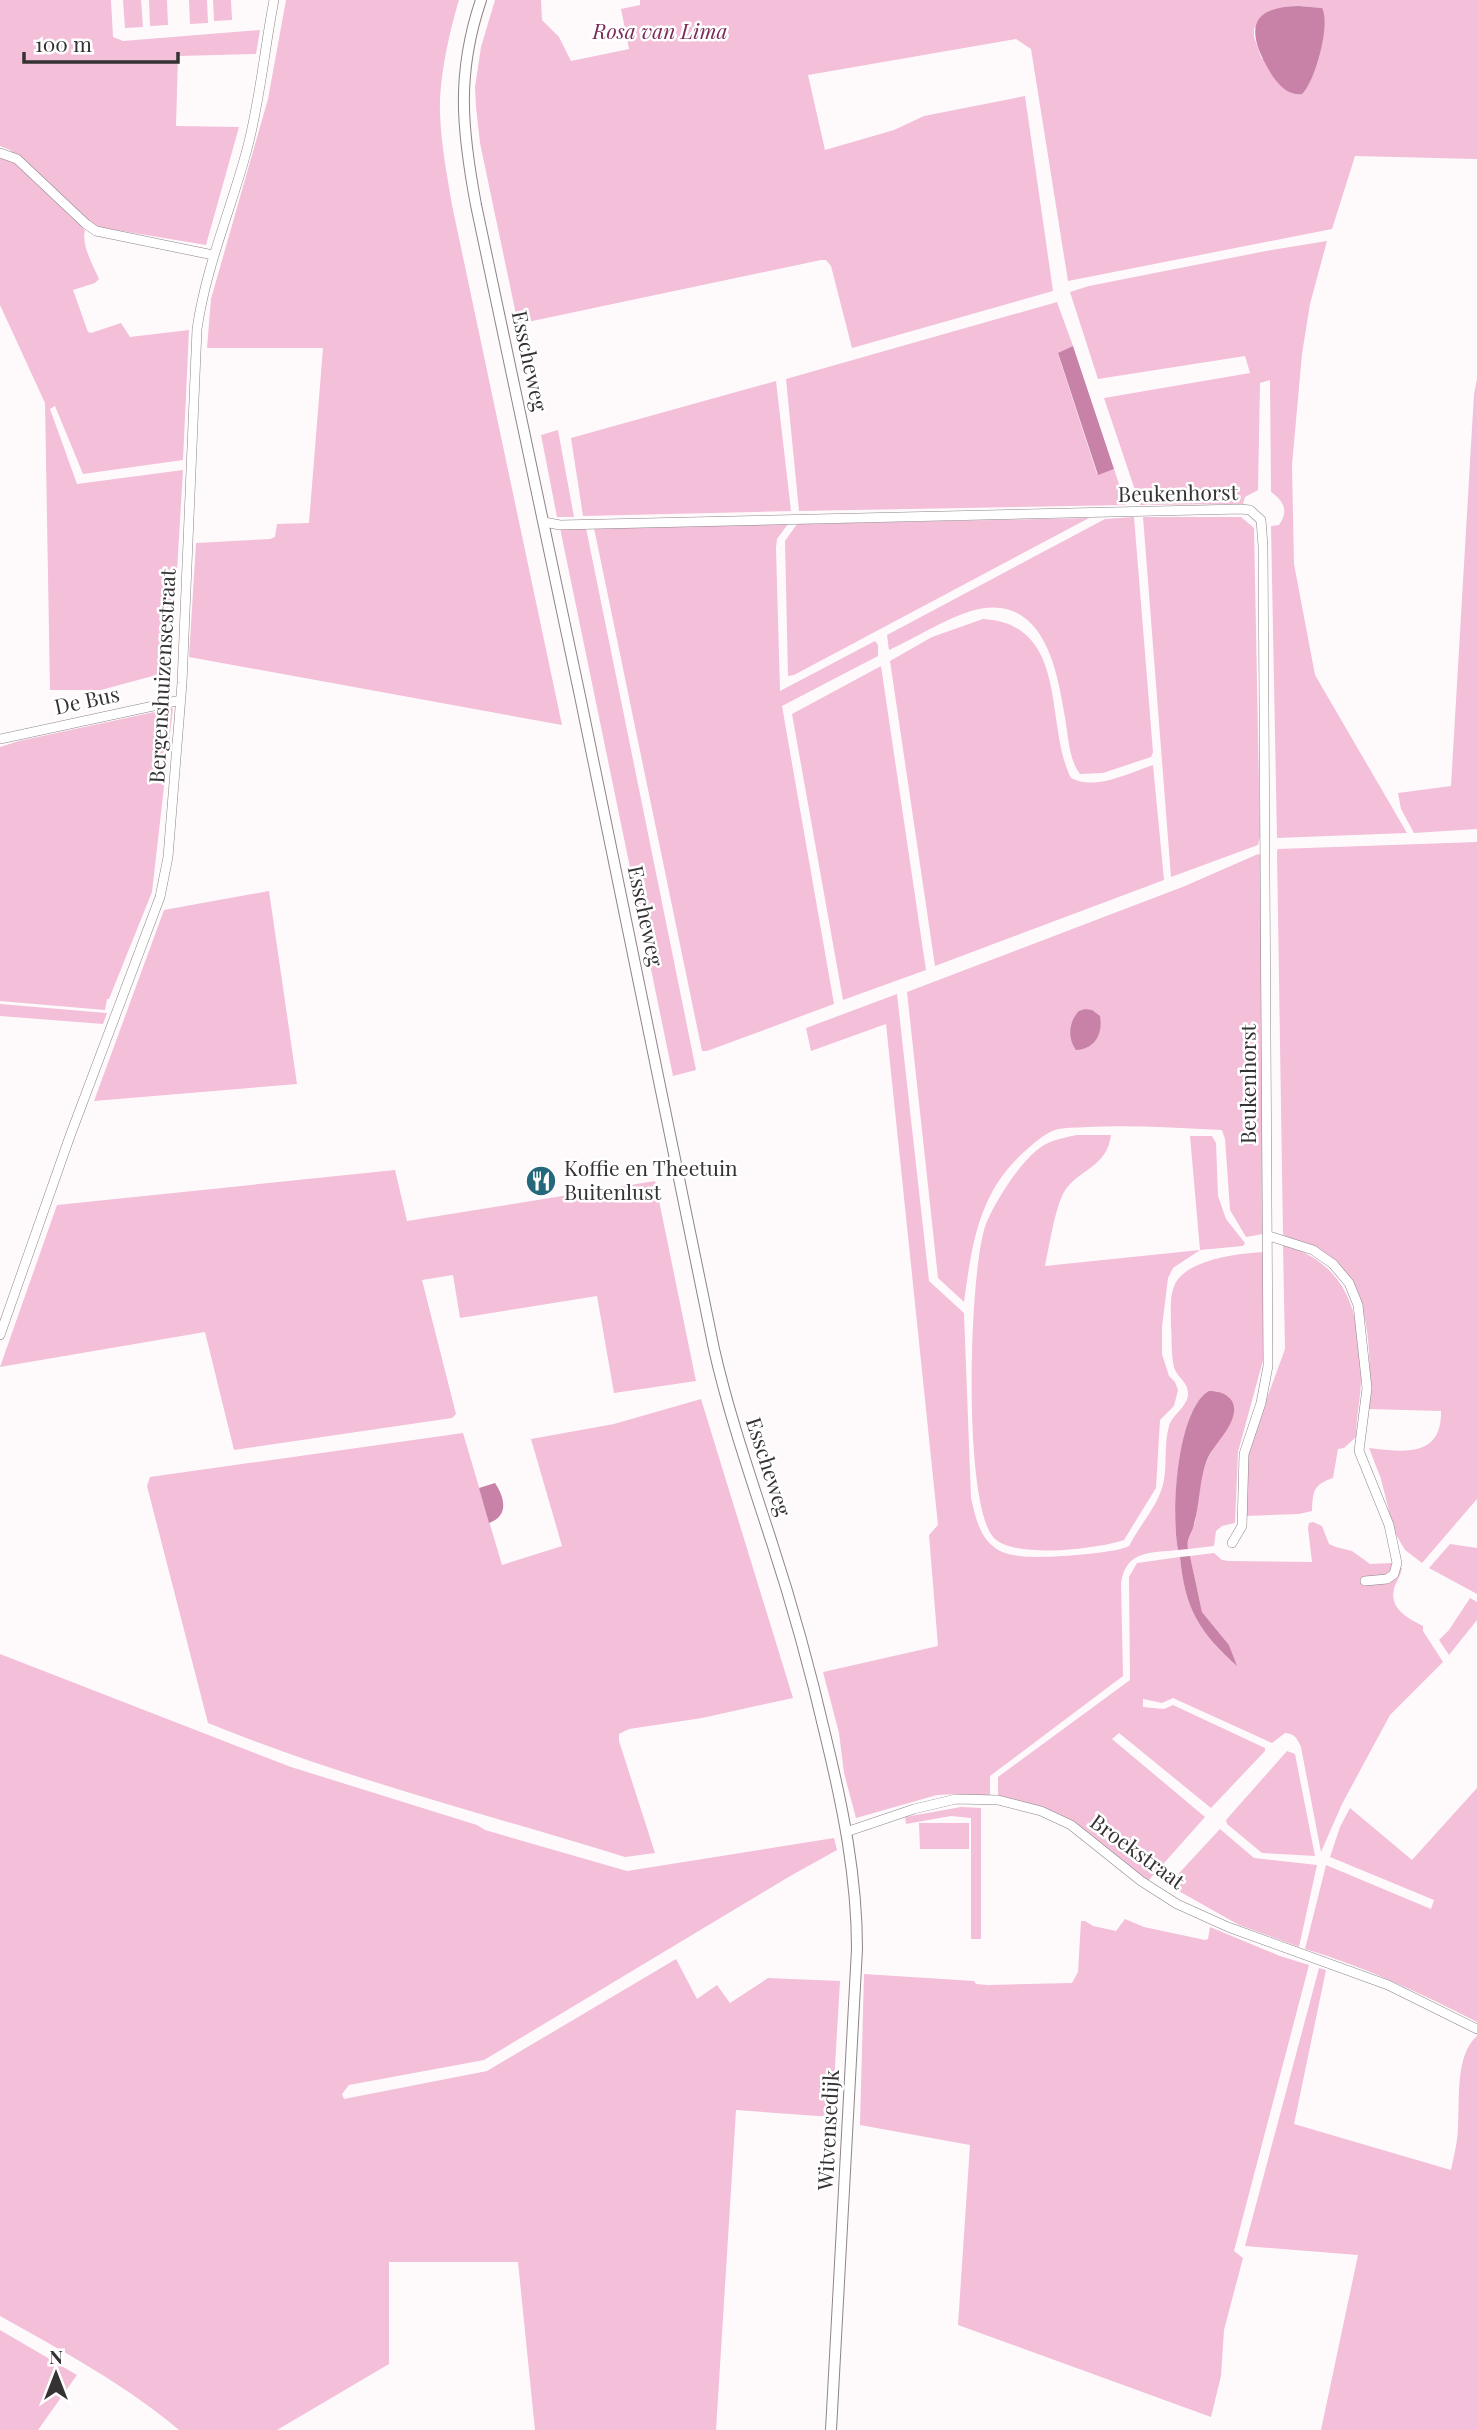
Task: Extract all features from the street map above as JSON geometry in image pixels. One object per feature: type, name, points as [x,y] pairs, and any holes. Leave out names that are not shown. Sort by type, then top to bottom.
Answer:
[{"type":"street","name":"Bergenshuizensestraat","points":[[0,1335],[70,1136],[160,897],[168,858],[181,699],[197,329],[202,294],[256,112],[274,0]]},
{"type":"street","name":"Esscheweg","points":[[481,0],[465,67],[462,108],[466,154],[723,1387],[807,1662],[846,1832]]},
{"type":"street","points":[[0,153],[17,159],[86,224],[96,230],[213,255]]},
{"type":"street","name":"Beukenhorst","points":[[544,522],[560,525],[1241,509],[1256,514],[1261,520],[1264,547],[1269,1236],[1267,1381],[1244,1454],[1242,1526],[1232,1543]]},
{"type":"street","name":"De Bus","points":[[0,739],[181,699]]},
{"type":"street","points":[[1269,1236],[1289,1240],[1313,1250],[1334,1264],[1349,1283],[1359,1306],[1367,1388],[1359,1451],[1385,1515],[1397,1563],[1394,1574],[1387,1579],[1365,1581]]},
{"type":"street","name":"Broekstraat","points":[[846,1832],[914,1809],[956,1799],[998,1800],[1041,1811],[1071,1825],[1141,1881],[1177,1904],[1239,1931],[1388,1985],[1477,2029]]},
{"type":"street","name":"Witvensedijk","points":[[831,2430],[857,1949],[854,1883],[846,1832]]},
{"type":"green space","points":[[0,0],[111,0],[113,37],[123,41],[260,30],[256,54],[178,56],[176,126],[239,127],[206,245],[98,227],[10,150],[0,146]]},
{"type":"green space","points":[[123,0],[141,0],[143,27],[125,28]]},
{"type":"green space","points":[[149,0],[167,0],[168,25],[150,26]]},
{"type":"green space","points":[[189,0],[207,0],[208,23],[190,24]]},
{"type":"green space","points":[[213,0],[231,0],[232,20],[214,21]]},
{"type":"green space","points":[[286,0],[459,0],[448,41],[441,86],[440,113],[444,159],[562,725],[189,657],[196,543],[270,539],[275,537],[277,524],[309,523],[323,348],[207,348],[211,299],[268,99]]},
{"type":"green space","name":"Rosa van Lima","points":[[495,0],[541,0],[542,20],[559,37],[571,61],[629,49],[621,9],[640,5],[640,0],[1477,0],[1477,159],[1355,156],[1332,229],[1068,281],[1031,49],[1016,39],[808,75],[825,150],[894,130],[924,116],[1025,96],[1053,291],[852,348],[831,266],[826,260],[821,260],[518,324],[480,143],[475,87],[481,47]],"holes":[[[1299,6],[1322,8],[1262,59],[1254,37],[1254,28]]]},
{"type":"green space","points":[[0,155],[10,159],[85,230],[86,248],[99,279],[95,283],[73,290],[88,332],[121,323],[130,337],[189,330],[183,460],[83,474],[55,406],[50,409],[77,484],[183,470],[171,671],[101,690],[50,690],[45,403],[0,305]]},
{"type":"green space","points":[[1327,241],[1310,304],[1302,354],[1292,465],[1294,564],[1315,675],[1407,833],[1277,838],[1271,526],[1279,525],[1284,515],[1284,507],[1271,492],[1270,380],[1260,383],[1258,490],[1245,497],[1243,504],[1140,505],[1104,398],[1250,373],[1245,356],[1098,379],[1070,292],[1089,286]]},
{"type":"green space","points":[[1057,302],[1073,346],[1058,354],[1097,474],[1114,469],[1126,505],[799,511],[786,379]]},
{"type":"green space","points":[[1477,379],[1477,829],[1414,833],[1401,809],[1398,793],[1451,786]]},
{"type":"green space","points":[[776,381],[791,511],[583,516],[571,438]]},
{"type":"green space","points":[[558,430],[574,517],[557,517],[541,435]]},
{"type":"green space","points":[[1134,517],[1153,752],[1151,757],[1103,773],[1080,774],[1071,753],[1061,692],[1049,653],[1029,621],[1014,611],[994,608],[971,611],[889,650],[887,635],[1105,519]]},
{"type":"green space","points":[[1143,517],[1241,517],[1254,528],[1260,836],[1258,845],[1171,877]]},
{"type":"green space","points":[[1089,518],[788,676],[785,541],[797,524]]},
{"type":"green space","points":[[788,524],[777,539],[776,548],[780,691],[875,641],[878,645],[878,656],[782,706],[834,1004],[702,1051],[594,528]]},
{"type":"green space","points":[[560,528],[586,528],[696,1070],[673,1076]]},
{"type":"green space","points":[[983,619],[1011,625],[1030,638],[1042,657],[1050,680],[1063,756],[1071,778],[1080,782],[1101,782],[1153,765],[1164,880],[935,966],[890,661],[932,637]]},
{"type":"green space","points":[[881,666],[926,970],[843,1000],[792,714]]},
{"type":"green space","points":[[173,708],[152,892],[107,999],[105,1010],[0,1001],[0,747]]},
{"type":"green space","points":[[1477,842],[1477,1499],[1422,1563],[1405,1550],[1394,1531],[1381,1479],[1369,1448],[1395,1451],[1418,1449],[1428,1444],[1440,1426],[1441,1411],[1368,1409],[1368,1343],[1363,1309],[1357,1294],[1350,1281],[1338,1269],[1309,1248],[1283,1235],[1277,851]]},
{"type":"green space","points":[[1258,854],[1263,856],[1263,1234],[1246,1237],[1230,1210],[1222,1130],[1121,1126],[1059,1129],[1043,1137],[1024,1152],[996,1185],[974,1240],[964,1302],[938,1278],[907,992],[1185,886]]},
{"type":"green space","points":[[269,891],[297,1084],[94,1101],[164,910]]},
{"type":"green space","points":[[897,994],[929,1281],[964,1313],[971,1498],[978,1525],[989,1542],[1003,1552],[1030,1557],[1093,1553],[1129,1546],[1162,1489],[1169,1426],[1188,1395],[1187,1387],[1174,1367],[1172,1346],[1171,1298],[1176,1282],[1183,1274],[1216,1259],[1265,1252],[1265,1353],[1238,1452],[1235,1523],[1222,1526],[1216,1531],[1214,1546],[1188,1549],[1187,1537],[1195,1523],[1201,1478],[1208,1458],[1234,1413],[1229,1397],[1216,1391],[1200,1400],[1191,1415],[1177,1474],[1175,1516],[1178,1550],[1149,1553],[1134,1559],[1128,1564],[1121,1583],[1123,1676],[990,1776],[990,1796],[937,1795],[856,1818],[844,1773],[839,1733],[823,1672],[938,1646],[929,1535],[938,1525],[886,1024],[811,1051],[806,1028]]},
{"type":"green space","points":[[0,1004],[107,1013],[103,1024],[0,1016]]},
{"type":"green space","points":[[1077,1135],[1111,1135],[1104,1155],[1064,1192],[1055,1217],[1045,1266],[1200,1250],[1173,1268],[1168,1278],[1162,1327],[1162,1354],[1169,1376],[1178,1390],[1174,1406],[1160,1420],[1156,1488],[1124,1540],[1077,1549],[1019,1548],[994,1538],[984,1517],[977,1481],[972,1385],[980,1249],[990,1214],[1020,1168],[1046,1144]]},
{"type":"green space","points":[[1190,1136],[1212,1136],[1216,1143],[1218,1196],[1226,1219],[1245,1243],[1243,1246],[1200,1250]]},
{"type":"green space","points":[[395,1170],[407,1221],[655,1181],[696,1381],[614,1393],[597,1296],[460,1318],[453,1275],[422,1280],[456,1414],[452,1418],[234,1450],[205,1332],[0,1367],[57,1205]]},
{"type":"green space","points":[[1283,1245],[1306,1254],[1323,1265],[1337,1279],[1354,1313],[1361,1385],[1356,1437],[1344,1448],[1338,1449],[1333,1478],[1321,1483],[1315,1490],[1312,1511],[1246,1516],[1246,1459],[1285,1349]]},
{"type":"green space","points":[[701,1399],[793,1698],[702,1718],[629,1729],[619,1734],[655,1853],[625,1857],[363,1778],[208,1723],[147,1486],[150,1477],[463,1433],[502,1565],[562,1546],[531,1439],[614,1424]]},
{"type":"green space","points":[[1309,1523],[1322,1526],[1329,1544],[1352,1551],[1370,1564],[1392,1563],[1402,1568],[1394,1589],[1394,1602],[1401,1612],[1423,1626],[1423,1631],[1443,1662],[1390,1715],[1342,1804],[1321,1852],[1301,1747],[1295,1737],[1285,1733],[1272,1743],[1173,1698],[1162,1703],[1143,1699],[1143,1707],[1164,1709],[1173,1705],[1265,1748],[1265,1751],[1211,1808],[1119,1733],[1112,1739],[1205,1817],[1148,1881],[1069,1820],[998,1796],[998,1777],[1130,1680],[1129,1577],[1137,1563],[1180,1557],[1186,1590],[1196,1617],[1212,1641],[1236,1665],[1229,1645],[1202,1612],[1190,1556],[1214,1553],[1222,1560],[1229,1561],[1312,1562],[1308,1528]]},
{"type":"green space","points":[[1450,1544],[1477,1548],[1477,1594],[1429,1568]]},
{"type":"green space","points":[[1470,1598],[1477,1602],[1477,1620],[1449,1655],[1439,1640],[1449,1630]]},
{"type":"green space","points":[[0,1654],[291,1767],[477,1825],[485,1830],[627,1871],[834,1838],[837,1850],[484,2060],[349,2085],[342,2094],[344,2099],[487,2071],[676,1959],[697,1999],[717,1985],[730,2003],[768,1978],[840,1981],[832,2117],[736,2110],[716,2430],[535,2430],[518,2262],[389,2262],[389,2364],[277,2430],[179,2430],[115,2383],[0,2316]]},
{"type":"green space","points":[[1287,1751],[1295,1754],[1315,1856],[1262,1853],[1227,1824],[1226,1820]]},
{"type":"green space","points":[[1477,1788],[1477,2022],[1392,1981],[1305,1949],[1326,1865],[1431,1909],[1434,1900],[1330,1857],[1350,1808],[1412,1860]]},
{"type":"green space","points":[[961,1807],[981,1808],[981,1939],[971,1939],[971,1818],[951,1816],[906,1824],[905,1817]]},
{"type":"green space","points":[[919,1823],[969,1823],[969,1849],[920,1849]]},
{"type":"green space","points":[[1220,1829],[1254,1858],[1317,1865],[1299,1947],[1239,1925],[1168,1885]]},
{"type":"green space","points":[[1125,1919],[1144,1927],[1205,1940],[1208,1939],[1210,1927],[1309,1965],[1234,2251],[1243,2258],[1224,2330],[1221,2376],[1211,2417],[958,2325],[970,2145],[860,2125],[864,1974],[974,1981],[976,1984],[988,1985],[1072,1983],[1078,1972],[1081,1921],[1116,1931]]},
{"type":"green space","points":[[1319,1968],[1326,1970],[1294,2124],[1451,2170],[1457,2137],[1462,2065],[1470,2044],[1477,2036],[1477,2430],[1321,2430],[1358,2255],[1245,2246]]},
{"type":"green space","points":[[0,2330],[77,2375],[38,2430],[0,2430]]},
{"type":"shaded area","points":[[1299,6],[1322,8],[1324,16],[1323,39],[1316,66],[1302,94],[1284,89],[1272,75],[1259,50],[1255,28],[1262,15],[1269,11]]},
{"type":"shaded area","points":[[1073,346],[1114,469],[1098,475],[1058,353]]},
{"type":"shaded area","points":[[1085,1009],[1100,1016],[1099,1034],[1093,1044],[1076,1050],[1070,1035],[1071,1025],[1079,1011]]},
{"type":"shaded area","points":[[1209,1391],[1219,1392],[1233,1402],[1233,1418],[1204,1468],[1188,1549],[1178,1550],[1175,1513],[1178,1465],[1189,1419],[1198,1402]]},
{"type":"shaded area","points":[[495,1483],[503,1506],[500,1516],[489,1523],[479,1488]]},
{"type":"shaded area","points":[[1190,1556],[1202,1612],[1229,1645],[1237,1666],[1213,1642],[1190,1605],[1180,1557]]},
{"type":"place","name":"Koffie en Theetuin Buitenlust","points":[[541,1181]]}]
